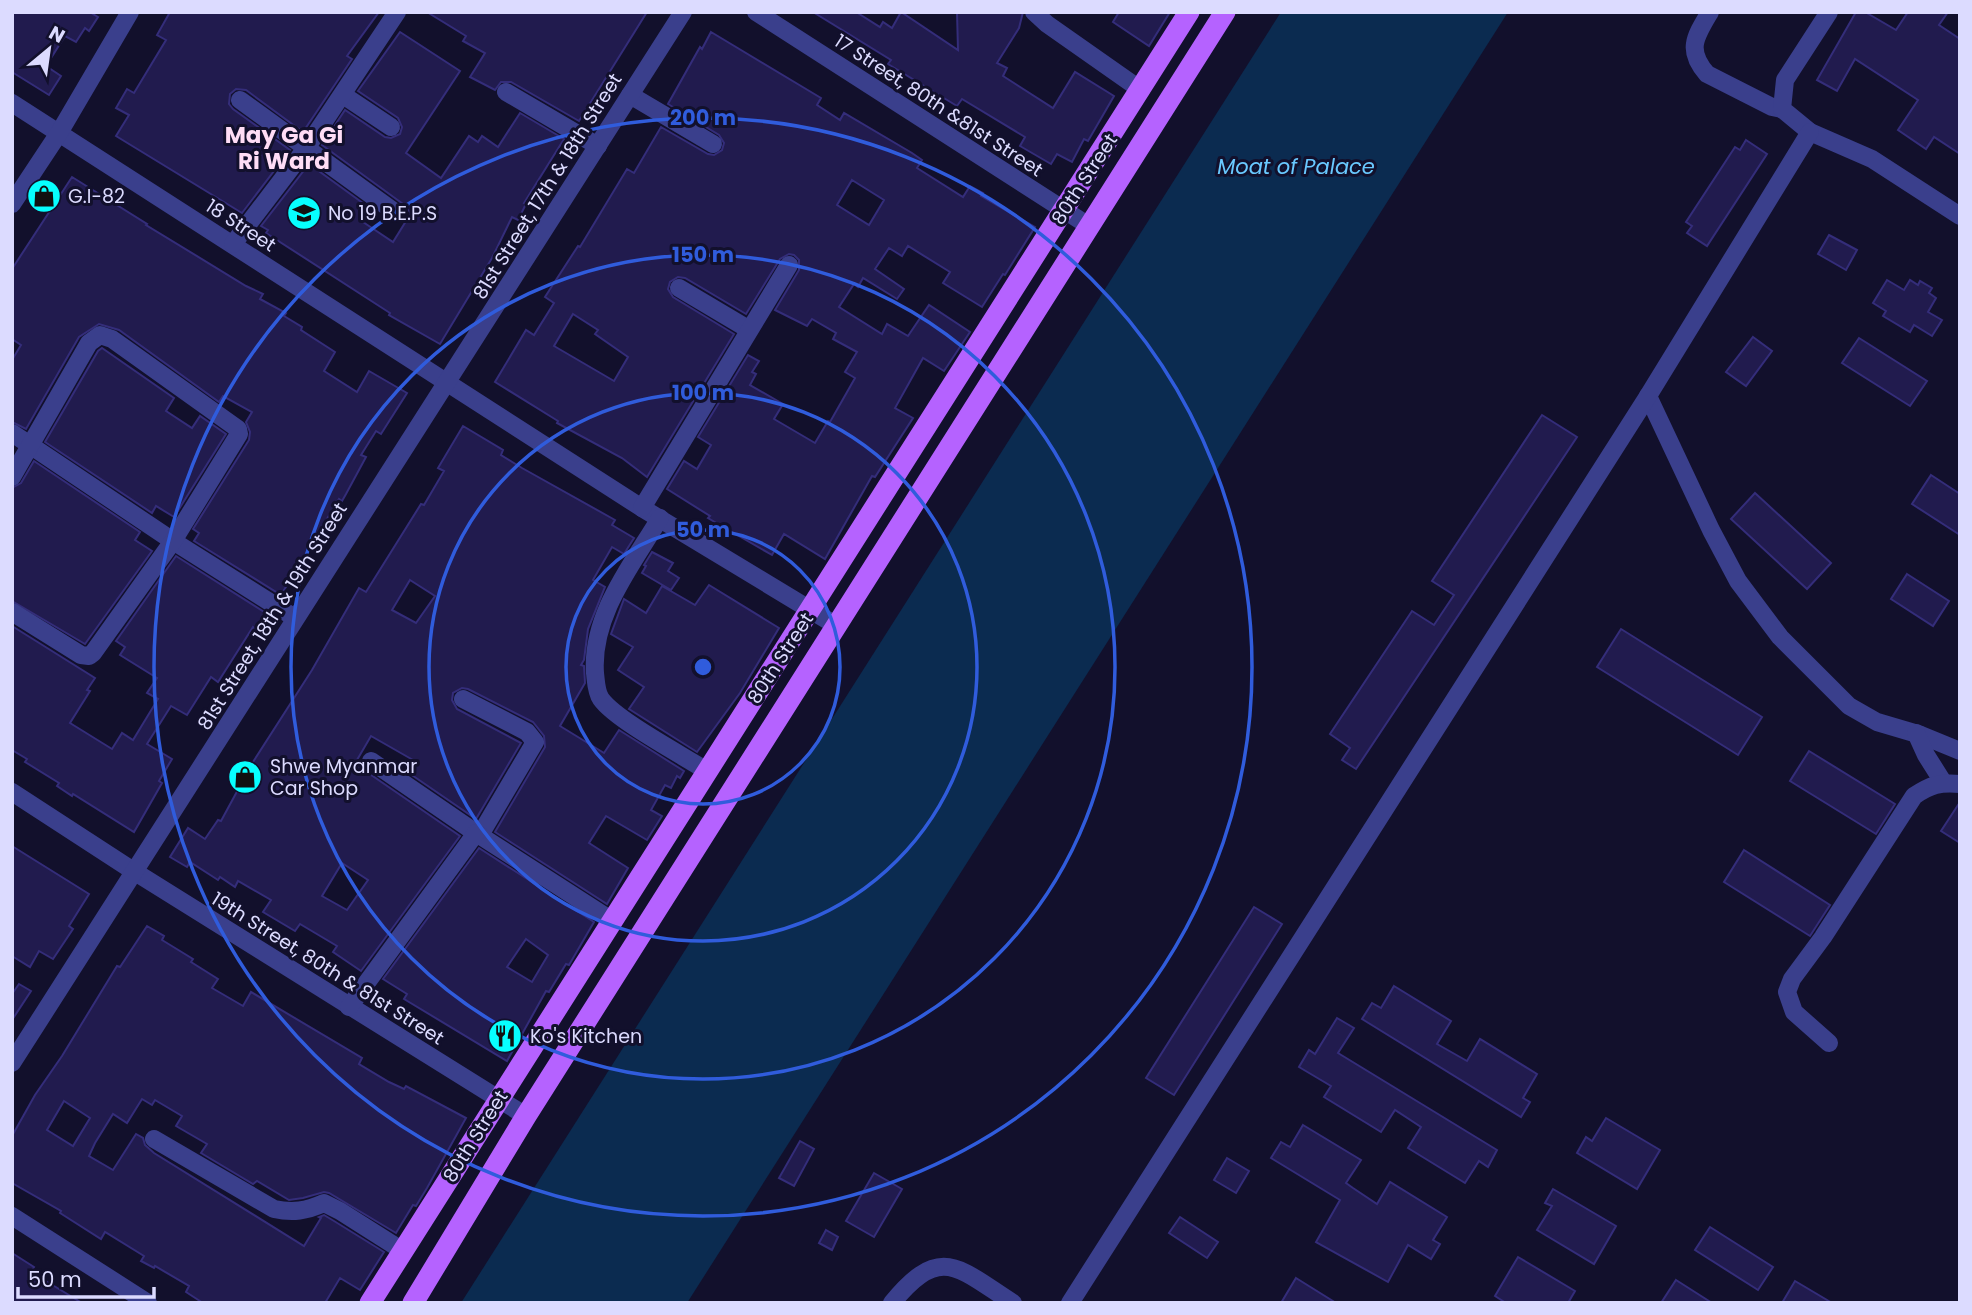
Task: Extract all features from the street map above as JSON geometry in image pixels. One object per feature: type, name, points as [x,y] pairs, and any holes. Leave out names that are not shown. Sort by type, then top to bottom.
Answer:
[{"type":"main road","name":"80th Street","points":[[370,1303],[1189,12]]},
{"type":"main road","name":"80th Street","points":[[413,1303],[526,1116],[1225,12]]},
{"type":"street","points":[[12,204],[59,133],[130,12]]},
{"type":"street","points":[[233,244],[307,147],[397,12]]},
{"type":"street","name":"81st Street, 17th & 18th Street","points":[[447,382],[683,12]]},
{"type":"street","name":"17 Street, 80th &81st Street","points":[[757,12],[1089,226]]},
{"type":"street","points":[[1034,12],[1141,90]]},
{"type":"street","points":[[1710,12],[1694,44],[1695,56],[1707,74],[1772,107],[1782,109],[1810,132],[1872,159],[1960,216]]},
{"type":"street","points":[[1782,109],[1785,80],[1829,12]]},
{"type":"street","points":[[506,92],[598,146]]},
{"type":"street","points":[[342,95],[391,127]]},
{"type":"street","points":[[630,95],[713,144]]},
{"type":"street","points":[[240,100],[396,213]]},
{"type":"street","name":"18 Street","points":[[12,103],[642,508],[811,610]]},
{"type":"street","points":[[1070,1303],[1648,396],[1810,132]]},
{"type":"street","points":[[642,508],[789,265]]},
{"type":"street","points":[[679,288],[748,329]]},
{"type":"street","points":[[12,477],[89,343],[100,335],[112,339],[238,429],[236,440],[173,541],[93,653],[89,656],[81,655],[12,612]]},
{"type":"street","name":"81st Street, 18th & 19th Street","points":[[12,1063],[447,382]]},
{"type":"street","points":[[1648,396],[1716,540],[1738,581],[1762,615],[1819,678],[1849,706],[1877,722],[1916,733],[1960,751]]},
{"type":"street","points":[[12,433],[173,541],[295,618]]},
{"type":"street","points":[[660,518],[607,608],[600,626],[594,659],[596,681],[600,698],[619,716],[707,771]]},
{"type":"street","points":[[811,610],[837,626]]},
{"type":"street","points":[[349,1007],[478,834],[535,742],[527,732],[463,699]]},
{"type":"street","points":[[1916,733],[1926,755],[1951,783]]},
{"type":"street","points":[[371,761],[611,920]]},
{"type":"street","points":[[1829,1043],[1794,1012],[1787,992],[1792,979],[1823,937],[1914,796],[1932,785],[1951,783]]},
{"type":"street","name":"19th Street, 80th & 81st Street","points":[[12,792],[349,1007],[526,1116]]},
{"type":"street","points":[[154,1139],[274,1209],[305,1211],[324,1203],[402,1251]]},
{"type":"street","points":[[12,1216],[148,1303]]},
{"type":"street","points":[[892,1303],[925,1269],[947,1267],[965,1272],[1013,1303]]},
{"type":"water","name":"Moat of Palace","points":[[1281,12],[1508,12],[687,1303],[461,1303]]},
{"type":"building","points":[[12,12],[95,12],[93,14],[98,17],[89,31],[85,28],[76,42],[65,36],[46,66],[61,76],[49,95],[12,72]]},
{"type":"building","points":[[170,12],[379,12],[347,56],[352,59],[303,132],[246,90],[236,89],[230,94],[229,104],[233,109],[290,150],[242,213],[116,136],[129,115],[116,108],[127,89],[134,93],[166,40],[157,35]]},
{"type":"building","points":[[427,12],[647,12],[579,121],[511,82],[501,82],[495,90],[470,77],[485,53],[463,41],[466,36]]},
{"type":"building","points":[[813,12],[856,12],[880,27],[883,22],[892,28],[901,12],[958,50],[957,12],[1023,12],[1019,28],[997,63],[1007,68],[1003,76],[1053,108],[1075,72],[1114,96],[1088,141],[1084,139],[1072,162],[1057,154],[1051,164],[1020,146],[1025,137],[962,99],[957,106],[888,64],[891,60]]},
{"type":"building","points":[[1119,12],[1170,12],[1149,46],[1113,22]]},
{"type":"building","points":[[1856,12],[1865,12],[1896,30],[1908,12],[1948,12],[1939,25],[1960,39],[1960,154],[1934,137],[1926,149],[1898,130],[1918,100],[1855,59],[1837,91],[1817,80]]},
{"type":"building","points":[[400,32],[460,71],[406,153],[441,178],[469,136],[478,142],[482,136],[498,147],[520,113],[564,139],[524,203],[526,204],[518,220],[512,217],[492,258],[440,344],[389,315],[390,313],[266,233],[268,230],[261,226],[309,164],[371,209],[363,222],[393,242],[411,213],[403,204],[322,145],[345,110],[385,137],[391,138],[400,134],[402,127],[398,118],[358,91]]},
{"type":"building","points":[[711,32],[821,98],[817,105],[840,120],[844,113],[912,153],[922,160],[917,168],[963,197],[970,186],[983,193],[981,196],[1035,227],[982,307],[943,283],[950,272],[908,246],[902,256],[889,248],[875,269],[904,289],[897,299],[863,278],[858,287],[854,284],[839,307],[882,334],[887,324],[908,336],[929,305],[970,332],[944,371],[923,358],[895,408],[913,418],[875,477],[872,476],[825,559],[784,534],[772,555],[708,518],[710,516],[667,489],[684,461],[697,469],[711,445],[698,437],[748,355],[759,361],[752,372],[756,374],[750,385],[783,404],[774,419],[815,443],[855,378],[845,372],[857,352],[833,339],[836,333],[812,319],[807,326],[775,310],[799,270],[799,260],[794,255],[789,254],[780,259],[746,314],[685,278],[678,277],[670,282],[668,289],[673,297],[734,334],[647,477],[622,458],[557,423],[558,421],[495,382],[526,330],[534,335],[554,303],[545,297],[578,246],[580,247],[627,169],[634,173],[661,127],[708,154],[714,155],[722,150],[724,143],[719,135],[668,104],[700,47],[702,49]],"holes":[[[852,180],[884,200],[869,225],[837,205]],[[573,314],[598,330],[595,334],[628,357],[614,381],[554,346]]]},
{"type":"building","points":[[1746,140],[1767,154],[1707,246],[1687,233],[1692,226],[1686,222],[1735,147],[1740,150]]},
{"type":"building","points":[[72,177],[146,225],[263,294],[260,299],[286,313],[284,316],[302,327],[301,330],[335,352],[324,371],[357,392],[369,371],[407,393],[381,434],[376,431],[361,455],[366,457],[342,501],[339,499],[281,595],[194,541],[199,533],[193,529],[249,440],[250,432],[246,422],[252,412],[223,396],[219,402],[119,330],[99,324],[79,337],[26,429],[12,422],[12,360],[21,345],[12,339],[12,269]]},
{"type":"building","points":[[1829,235],[1857,250],[1846,270],[1818,254]]},
{"type":"building","points":[[1887,280],[1904,290],[1910,280],[1918,285],[1920,281],[1932,288],[1929,293],[1936,298],[1928,312],[1942,320],[1932,336],[1914,325],[1910,332],[1883,316],[1886,311],[1873,303]]},
{"type":"building","points":[[1753,337],[1772,351],[1746,386],[1726,372]]},
{"type":"building","points":[[1859,338],[1927,381],[1910,406],[1842,363]]},
{"type":"building","points":[[102,348],[174,398],[166,411],[192,428],[200,416],[226,434],[174,517],[156,506],[152,513],[45,442]]},
{"type":"building","points":[[1542,415],[1577,437],[1356,769],[1342,760],[1350,748],[1330,734],[1412,611],[1434,625],[1454,595],[1432,581]]},
{"type":"building","points":[[463,426],[503,450],[501,455],[522,468],[615,520],[612,525],[634,538],[624,554],[612,547],[593,580],[605,587],[588,629],[581,665],[584,666],[585,683],[560,726],[604,753],[619,730],[684,771],[680,778],[677,776],[671,788],[665,785],[651,810],[662,816],[647,840],[606,816],[589,843],[628,868],[607,904],[495,832],[545,747],[544,736],[533,722],[468,689],[462,688],[453,693],[452,700],[457,709],[521,743],[476,819],[406,771],[413,760],[371,736],[357,760],[364,770],[460,836],[361,971],[333,952],[337,946],[300,924],[295,931],[263,912],[271,900],[238,881],[235,887],[220,877],[218,880],[190,862],[187,867],[170,857],[188,828],[205,839],[218,820],[221,821],[253,762],[312,670],[359,588],[366,592],[421,504],[424,505],[444,471],[438,468]],"holes":[[[410,580],[435,596],[416,623],[392,610]],[[342,863],[368,880],[347,910],[322,896]]]},
{"type":"building","points":[[34,461],[140,532],[135,540],[152,551],[85,644],[12,601],[12,488],[21,483]]},
{"type":"building","points":[[1931,475],[1960,494],[1960,535],[1912,504]]},
{"type":"building","points":[[1755,493],[1831,563],[1807,589],[1731,519]]},
{"type":"building","points":[[652,552],[673,563],[668,571],[679,578],[671,590],[642,573]]},
{"type":"building","points":[[176,556],[269,615],[271,619],[261,633],[253,627],[218,682],[211,677],[187,715],[171,706],[147,744],[172,759],[159,781],[162,783],[134,832],[57,786],[59,783],[25,762],[27,759],[12,750],[12,626],[95,678],[70,723],[112,749],[122,733],[133,740],[158,699],[147,693],[157,678],[120,655],[125,647],[116,641]]},
{"type":"building","points":[[1907,574],[1949,601],[1933,626],[1891,599]]},
{"type":"building","points":[[709,585],[779,628],[740,693],[697,752],[629,709],[644,687],[618,670],[633,647],[611,634],[624,599],[646,613],[662,586],[695,605]]},
{"type":"building","points":[[1621,629],[1762,717],[1738,755],[1597,667]]},
{"type":"building","points":[[1809,751],[1895,804],[1876,834],[1790,781]]},
{"type":"building","points":[[1960,802],[1960,843],[1941,831]]},
{"type":"building","points":[[12,846],[89,894],[69,926],[73,929],[53,959],[39,951],[30,967],[12,956]]},
{"type":"building","points":[[479,848],[594,922],[569,965],[566,964],[549,992],[546,991],[507,1061],[404,999],[407,994],[383,979]],"holes":[[[526,939],[548,955],[532,982],[507,967]]]},
{"type":"building","points":[[1744,850],[1830,905],[1810,936],[1724,882]]},
{"type":"building","points":[[1254,907],[1282,924],[1174,1095],[1146,1078]]},
{"type":"building","points":[[147,926],[164,936],[162,940],[193,959],[191,962],[218,979],[212,988],[243,1006],[251,992],[362,1058],[359,1064],[389,1082],[404,1089],[406,1086],[466,1118],[427,1188],[396,1233],[329,1193],[289,1200],[257,1181],[253,1184],[201,1153],[207,1144],[176,1126],[182,1116],[155,1100],[152,1105],[142,1099],[127,1123],[113,1114],[95,1143],[89,1156],[113,1170],[136,1134],[143,1138],[145,1145],[154,1153],[304,1246],[321,1218],[319,1217],[324,1215],[384,1252],[360,1290],[340,1278],[325,1303],[203,1303],[186,1292],[189,1286],[141,1261],[144,1256],[105,1232],[101,1239],[60,1213],[61,1211],[12,1183],[12,1136],[117,966],[120,967]],"holes":[[[64,1101],[90,1118],[73,1146],[47,1130]]]},
{"type":"building","points":[[19,984],[31,991],[12,1020],[12,994]]},
{"type":"building","points":[[1394,986],[1451,1021],[1437,1044],[1467,1061],[1480,1039],[1537,1074],[1523,1098],[1530,1102],[1521,1117],[1362,1019],[1372,1003],[1381,1008]]},
{"type":"building","points":[[1337,1018],[1354,1028],[1338,1053],[1497,1150],[1488,1167],[1479,1161],[1465,1183],[1408,1148],[1421,1127],[1395,1110],[1381,1132],[1324,1097],[1331,1086],[1299,1067],[1309,1050],[1315,1054]]},
{"type":"building","points":[[1606,1118],[1660,1150],[1637,1189],[1577,1153],[1586,1137],[1592,1141]]},
{"type":"building","points":[[1303,1125],[1361,1160],[1346,1183],[1377,1204],[1390,1182],[1447,1217],[1433,1240],[1440,1244],[1431,1259],[1408,1245],[1388,1282],[1316,1242],[1340,1200],[1271,1158],[1281,1142],[1290,1147]]},
{"type":"building","points":[[800,1141],[814,1149],[794,1186],[779,1178]]},
{"type":"building","points":[[1227,1158],[1249,1171],[1236,1193],[1214,1180]]},
{"type":"building","points":[[874,1173],[902,1189],[874,1237],[846,1221]]},
{"type":"building","points":[[1553,1189],[1616,1226],[1594,1264],[1537,1230],[1552,1206],[1545,1203]]},
{"type":"building","points":[[1180,1217],[1218,1242],[1207,1258],[1169,1233]]},
{"type":"building","points":[[1710,1227],[1773,1267],[1758,1290],[1695,1250]]},
{"type":"building","points":[[826,1230],[838,1237],[832,1250],[819,1243]]},
{"type":"building","points":[[12,1253],[34,1267],[31,1272],[82,1303],[12,1303]]},
{"type":"building","points":[[1518,1257],[1575,1291],[1568,1303],[1506,1303],[1495,1296]]},
{"type":"building","points":[[1296,1278],[1336,1303],[1281,1303]]},
{"type":"building","points":[[1676,1280],[1712,1303],[1661,1303]]},
{"type":"building","points":[[1795,1281],[1832,1303],[1782,1303]]},
{"type":"place","name":"G.I-82","points":[[44,196]]},
{"type":"place","name":"No 19 B.E.P.S","points":[[304,213]]},
{"type":"place","name":"Shwe Myanmar Car Shop","points":[[245,777]]},
{"type":"place","name":"Ko's Kitchen","points":[[505,1036]]},
{"type":"district","name":"May Ga Gi Ri Ward","points":[[284,148]]}]
